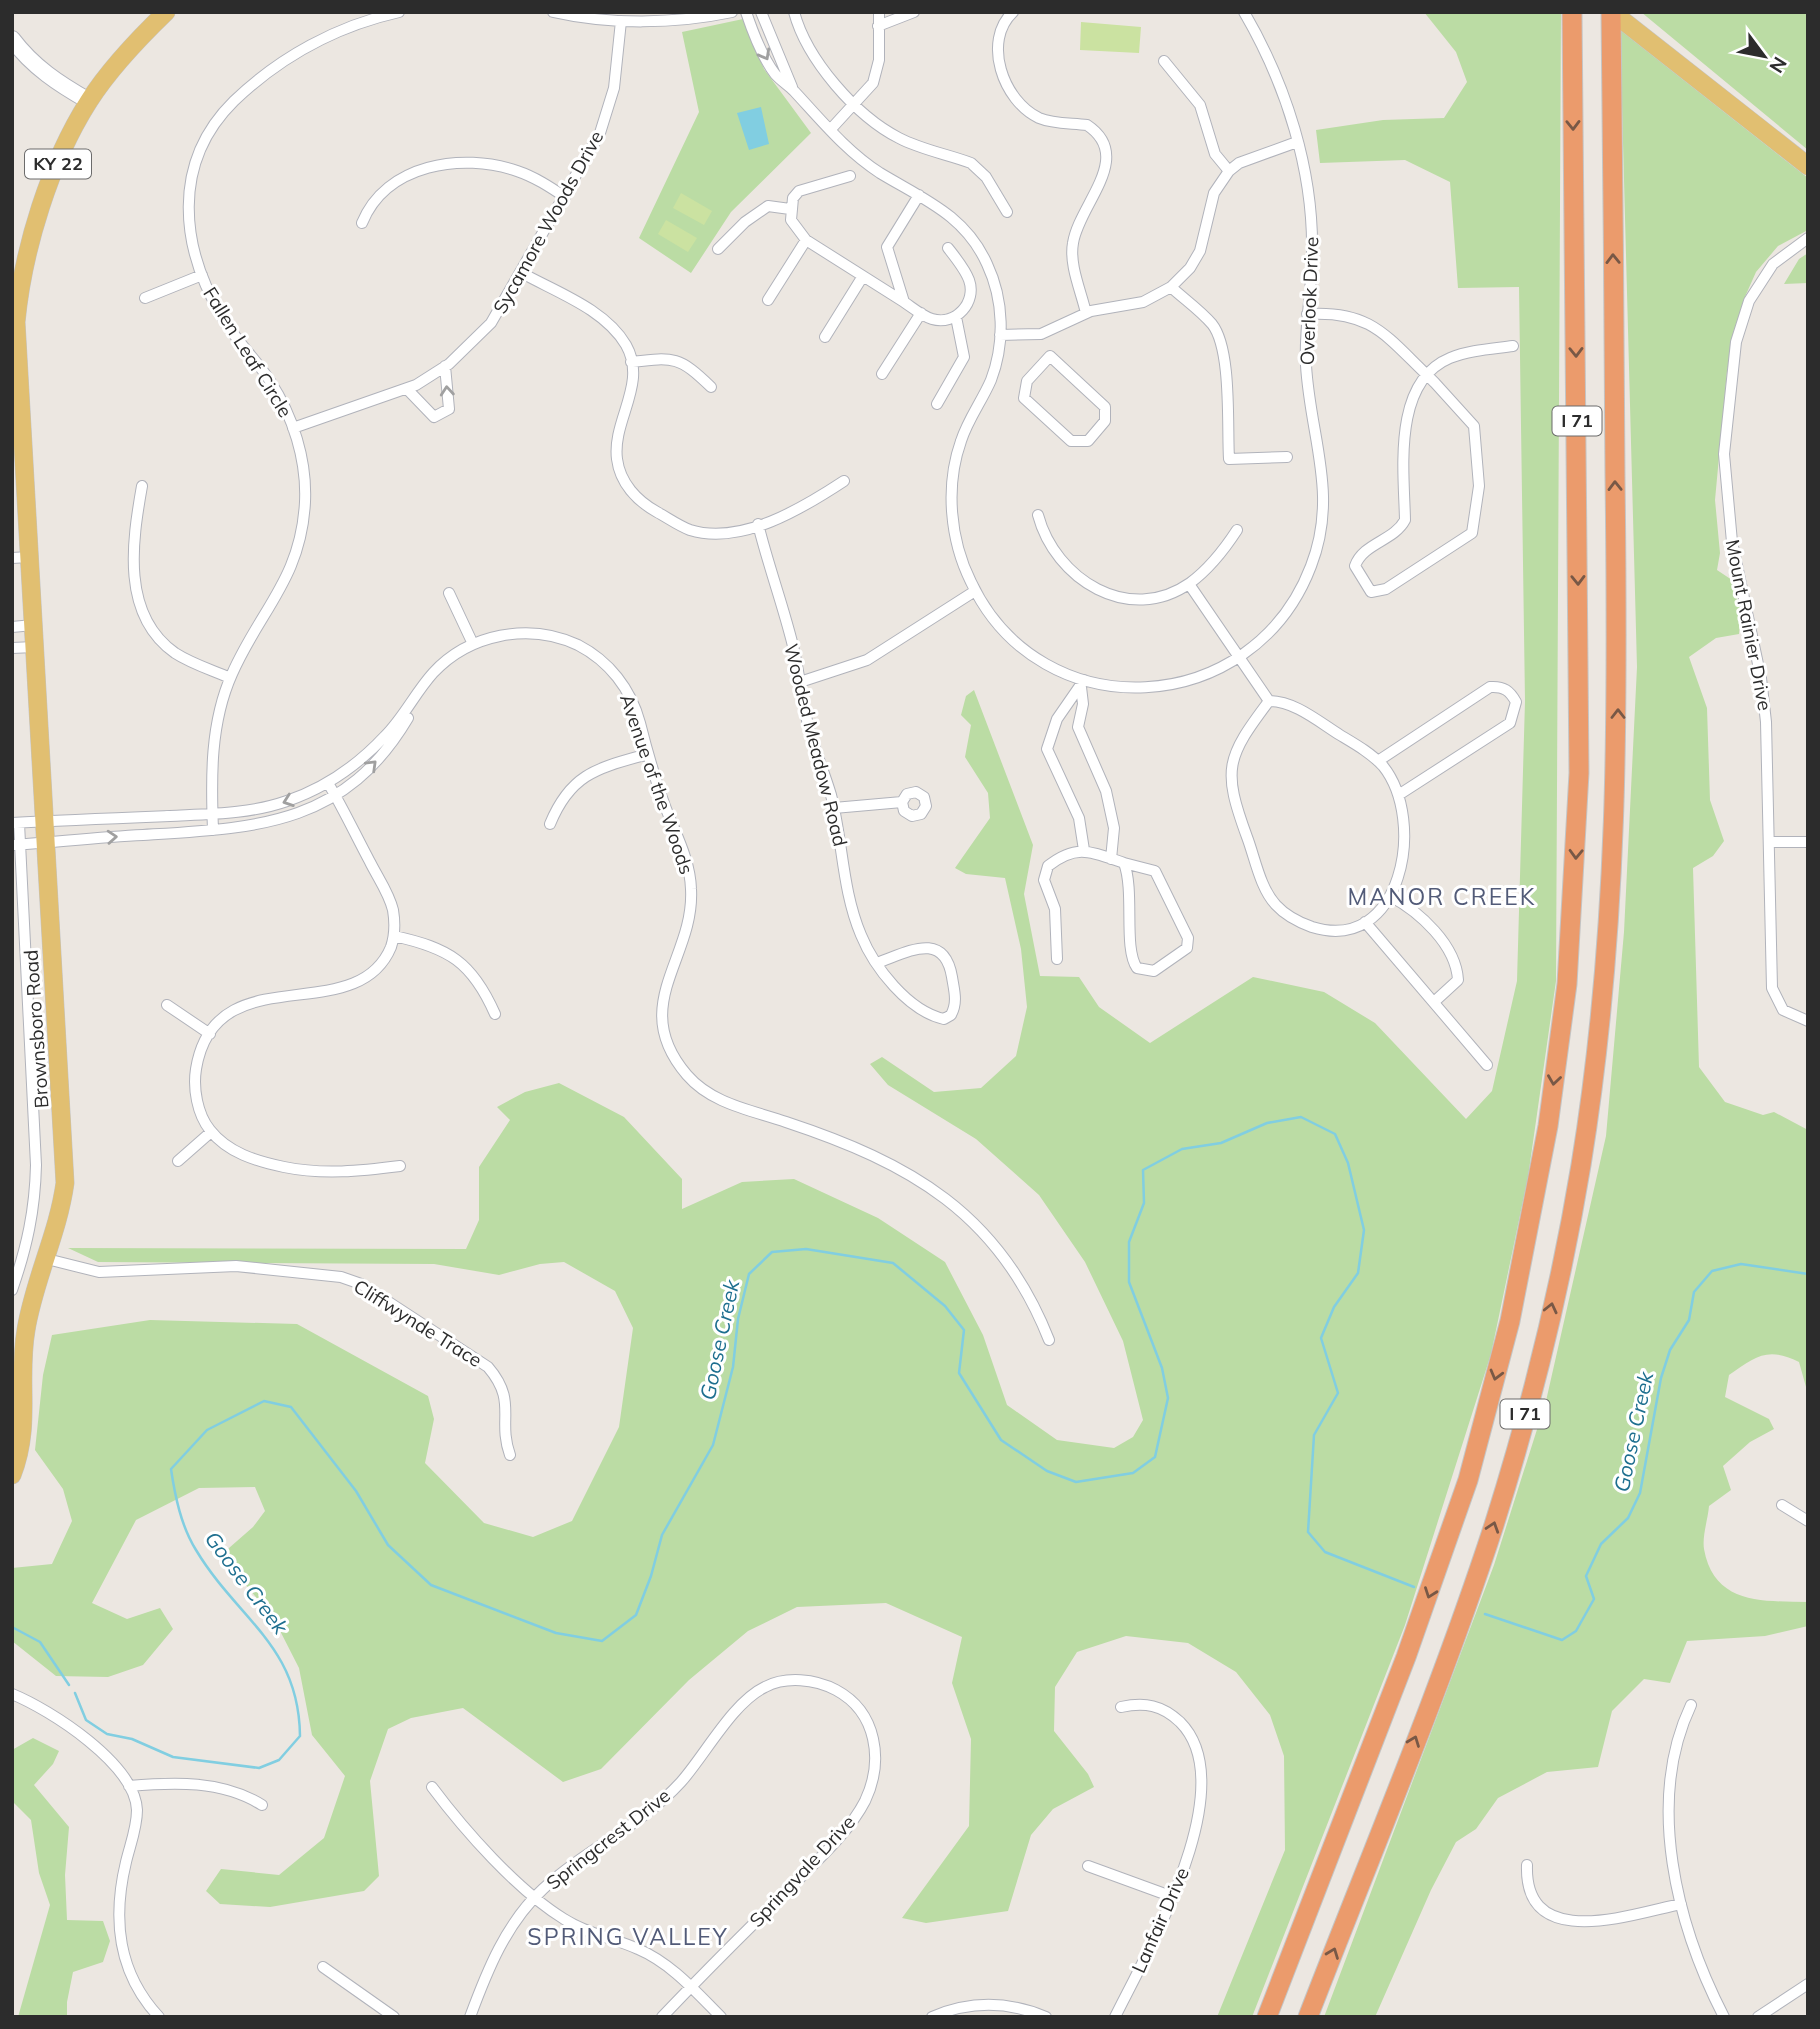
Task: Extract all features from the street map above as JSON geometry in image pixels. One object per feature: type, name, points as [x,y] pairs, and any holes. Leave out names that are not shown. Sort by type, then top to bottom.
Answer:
[{"type":"highway","name":"I 71","points":[[1267,2017],[1410,1645],[1468,1480],[1510,1321],[1548,1126],[1567,985],[1579,773],[1572,12]]},
{"type":"highway","name":"I 71","points":[[1308,2017],[1492,1529],[1535,1381],[1580,1168],[1604,995],[1613,879],[1618,754],[1612,12]]},
{"type":"main road","name":"KY 22","points":[[14,322],[21,277],[33,230],[59,162],[89,101],[138,39],[166,12]]},
{"type":"main road","points":[[1612,12],[1808,166]]},
{"type":"main road","name":"Brownsboro Road","points":[[12,1475],[25,1428],[26,1333],[61,1211],[65,1157],[33,625],[20,557],[14,322]]},
{"type":"street","name":"Fallen Leaf Circle","points":[[214,830],[215,741],[230,678],[277,598],[298,547],[305,500],[302,464],[293,428],[270,381],[224,320],[202,275],[189,233],[187,195],[196,159],[221,114],[262,76],[306,47],[367,21],[399,12]]},
{"type":"street","points":[[553,12],[621,21],[695,14],[702,18],[732,12]]},
{"type":"street","name":"Overlook Drive","points":[[746,12],[757,41],[775,74],[830,130],[865,163],[961,224],[980,250],[996,291],[1000,335],[992,376],[961,442],[952,488],[957,543],[983,605],[1020,645],[1044,663],[1082,684],[1127,688],[1161,687],[1196,680],[1240,657],[1262,640],[1292,604],[1313,562],[1322,528],[1323,469],[1309,392],[1307,314],[1312,254],[1311,213],[1297,142],[1281,89],[1244,12]]},
{"type":"street","points":[[761,12],[793,90]]},
{"type":"street","points":[[794,12],[809,49],[829,77],[856,104],[896,137],[971,163],[986,177],[1007,212]]},
{"type":"street","points":[[830,130],[866,94],[877,72],[879,12]]},
{"type":"street","points":[[878,26],[914,12]]},
{"type":"street","points":[[1013,12],[1004,22],[998,40],[1005,83],[1022,106],[1036,117],[1087,125],[1101,138],[1105,146],[1107,166],[1078,225],[1072,249],[1086,313]]},
{"type":"street","name":"Sycamore Woods Drive","points":[[293,428],[407,389],[445,366],[491,323],[589,156],[608,110],[618,64],[621,21]]},
{"type":"street","points":[[13,40],[57,83],[89,101]]},
{"type":"street","points":[[1164,61],[1200,105],[1215,154],[1230,171]]},
{"type":"street","points":[[1000,335],[1041,334],[1086,313],[1143,302],[1171,286],[1190,268],[1200,251],[1214,193],[1230,171],[1239,163],[1297,142]]},
{"type":"street","points":[[362,223],[390,185],[433,166],[452,163],[472,162],[505,167],[530,176],[565,197]]},
{"type":"street","points":[[850,176],[799,191],[793,198],[791,220],[807,240],[921,313],[940,321],[956,317],[967,305],[971,291],[969,279],[947,248]]},
{"type":"street","points":[[904,302],[887,247],[919,195]]},
{"type":"street","points":[[718,249],[745,222],[768,206],[790,209]]},
{"type":"street","name":"Mount Rainier Drive","points":[[1808,239],[1773,264],[1749,301],[1736,342],[1726,421],[1726,492],[1732,542],[1756,650],[1766,722],[1772,989],[1783,1010],[1808,1021]]},
{"type":"street","points":[[768,300],[807,240]]},
{"type":"street","points":[[522,273],[609,323],[626,346],[631,362],[632,388],[616,453],[619,471],[630,491],[645,505],[691,530],[726,533],[790,512],[844,481]]},
{"type":"street","points":[[145,298],[202,275]]},
{"type":"street","points":[[825,337],[863,276]]},
{"type":"street","points":[[1171,286],[1213,325],[1218,336],[1223,354],[1228,459],[1287,457]]},
{"type":"street","points":[[1307,314],[1335,312],[1373,324],[1428,376],[1474,426],[1479,486],[1472,533],[1386,589],[1371,592],[1354,566],[1359,555],[1396,531],[1405,520],[1403,428],[1413,399],[1428,376],[1446,359],[1475,350],[1513,346]]},
{"type":"street","points":[[882,374],[921,313]]},
{"type":"street","points":[[937,404],[964,357],[956,317]]},
{"type":"street","points":[[1041,334],[1050,356],[1105,407],[1105,421],[1088,441],[1071,441],[1024,398],[1027,381],[1050,356]]},
{"type":"street","points":[[631,362],[658,357],[674,360],[695,371],[711,387]]},
{"type":"street","points":[[407,389],[434,417],[449,409],[445,366]]},
{"type":"street","points":[[142,486],[136,519],[134,578],[146,618],[157,636],[174,652],[230,678]]},
{"type":"street","points":[[1038,515],[1046,539],[1059,561],[1095,589],[1142,598],[1172,592],[1189,584],[1217,558],[1237,530]]},
{"type":"street","name":"Wooded Meadow Road","points":[[758,524],[800,682],[808,725],[834,808],[848,903],[862,938],[877,963],[888,979],[923,1011],[944,1019],[951,1015],[956,1000],[949,960],[940,952],[921,947],[877,963]]},
{"type":"street","points":[[1189,584],[1269,701],[1295,707],[1378,761],[1400,794],[1405,842],[1390,896],[1381,909],[1365,922],[1348,929],[1316,928],[1286,914],[1268,895],[1231,794],[1230,775],[1237,748],[1269,701]]},
{"type":"street","points":[[800,682],[825,677],[867,660],[975,591]]},
{"type":"street","points":[[449,593],[473,644]]},
{"type":"street","points":[[12,627],[33,625]]},
{"type":"street","name":"Avenue of the Woods","points":[[15,823],[213,814],[272,806],[328,783],[373,748],[415,699],[432,674],[473,644],[500,636],[532,633],[565,640],[586,650],[605,664],[629,695],[683,849],[691,889],[686,936],[666,982],[662,1008],[667,1041],[681,1067],[697,1085],[716,1099],[791,1124],[879,1160],[921,1181],[952,1202],[970,1217],[1007,1259],[1027,1291],[1049,1340]]},
{"type":"street","points":[[12,648],[34,647]]},
{"type":"street","points":[[1082,684],[1055,723],[1047,749],[1079,818],[1084,850]]},
{"type":"street","points":[[1082,684],[1083,704],[1078,727],[1106,791],[1114,828],[1111,859]]},
{"type":"street","points":[[1378,761],[1490,687],[1505,688],[1511,693],[1516,702],[1510,723],[1400,794]]},
{"type":"street","name":"Avenue of the Woods","points":[[16,845],[214,830],[262,825],[284,819],[335,796],[375,763],[390,746],[412,712],[415,699]]},
{"type":"street","points":[[1055,723],[1064,729],[1078,727]]},
{"type":"street","points":[[550,824],[569,788],[587,774],[648,754]]},
{"type":"street","points":[[328,783],[389,900],[394,936],[382,961],[364,979],[344,988],[251,1002],[225,1017],[210,1034],[199,1056],[195,1089],[200,1109],[211,1132],[239,1154],[294,1169],[341,1172],[400,1166]]},
{"type":"street","points":[[834,808],[902,802]]},
{"type":"street","points":[[12,1290],[27,1247],[35,1207],[36,1165],[15,823]]},
{"type":"street","points":[[1769,842],[1808,842]]},
{"type":"street","points":[[1057,959],[1055,909],[1044,880],[1048,866],[1069,851],[1084,850],[1154,871],[1188,938],[1187,948],[1154,971],[1137,968],[1133,962],[1130,879],[1124,863]]},
{"type":"street","points":[[1390,896],[1406,904],[1424,921],[1448,948],[1457,965],[1458,980],[1434,1002]]},
{"type":"street","points":[[1365,922],[1487,1065]]},
{"type":"street","points":[[394,936],[433,946],[468,969],[477,977],[495,1014]]},
{"type":"street","points":[[167,1005],[210,1034]]},
{"type":"street","points":[[178,1161],[211,1132]]},
{"type":"street","name":"Cliffwynde Trace","points":[[47,1259],[99,1272],[236,1266],[323,1273],[355,1281],[488,1367],[505,1395],[504,1433],[510,1455]]},
{"type":"street","points":[[1782,1505],[1808,1521]]},
{"type":"street","name":"Springcrest Drive","points":[[470,2017],[496,1953],[536,1897],[581,1859],[650,1811],[680,1783],[740,1707],[758,1690],[784,1681],[809,1681],[835,1690],[852,1702]]},
{"type":"street","points":[[12,1694],[55,1714],[126,1777],[136,1817],[121,1885],[120,1940],[131,1979],[159,2017]]},
{"type":"street","name":"Springvale Drive","points":[[662,2017],[814,1863],[851,1821],[865,1800],[874,1771],[875,1744],[866,1720],[852,1702]]},
{"type":"street","name":"Lanfair Drive","points":[[1115,2017],[1185,1867],[1196,1819],[1201,1780],[1199,1755],[1190,1734],[1168,1712],[1150,1704],[1121,1707]]},
{"type":"street","points":[[1691,1705],[1676,1744],[1671,1786],[1671,1840],[1681,1904],[1703,1973],[1724,2017]]},
{"type":"street","points":[[129,1786],[158,1782],[194,1785],[242,1794],[262,1805]]},
{"type":"street","points":[[432,1787],[467,1831],[536,1897],[580,1929],[640,1950],[660,1961],[691,1986],[721,2017]]},
{"type":"street","points":[[1527,1865],[1536,1898],[1547,1911],[1564,1920],[1593,1922],[1681,1904]]},
{"type":"street","points":[[1088,1867],[1173,1897]]},
{"type":"street","points":[[323,1967],[394,2017]]},
{"type":"street","points":[[1758,2017],[1808,1984]]},
{"type":"street","points":[[932,2017],[954,2008],[991,2004],[1013,2006],[1046,2017]]},
{"type":"green space","points":[[1424,12],[1561,12],[1556,981],[1528,1177],[1491,1354],[1405,1625],[1252,2017],[1217,2017],[1285,1850],[1284,1756],[1270,1715],[1236,1672],[1188,1643],[1126,1636],[1077,1652],[1055,1687],[1054,1731],[1088,1774],[1094,1787],[1053,1809],[1031,1835],[1008,1911],[926,1923],[902,1918],[969,1826],[971,1739],[952,1683],[962,1637],[886,1603],[797,1607],[748,1631],[689,1680],[601,1769],[563,1782],[463,1708],[411,1718],[388,1729],[370,1781],[379,1876],[364,1891],[270,1907],[220,1904],[206,1891],[221,1869],[279,1875],[324,1838],[345,1776],[312,1735],[299,1668],[274,1619],[221,1555],[253,1527],[265,1511],[255,1487],[199,1488],[136,1520],[92,1603],[127,1619],[160,1608],[173,1629],[143,1665],[108,1677],[56,1676],[12,1641],[12,1568],[52,1564],[72,1521],[63,1489],[35,1450],[43,1375],[52,1335],[150,1320],[297,1324],[428,1396],[434,1419],[425,1463],[484,1523],[533,1537],[572,1521],[619,1427],[633,1328],[615,1291],[564,1262],[540,1264],[499,1275],[434,1264],[98,1262],[68,1248],[466,1249],[479,1220],[479,1167],[510,1120],[497,1107],[525,1092],[559,1083],[624,1117],[682,1179],[682,1209],[742,1182],[794,1179],[878,1218],[945,1262],[983,1335],[1007,1405],[1057,1440],[1114,1448],[1133,1437],[1143,1420],[1123,1341],[1085,1262],[1039,1195],[976,1139],[888,1085],[870,1064],[882,1057],[934,1092],[981,1088],[1016,1056],[1027,1007],[1021,949],[1005,878],[966,874],[955,868],[990,818],[988,793],[965,757],[971,725],[961,715],[966,696],[974,690],[1033,845],[1024,894],[1040,976],[1079,977],[1099,1007],[1150,1043],[1253,977],[1324,992],[1375,1023],[1466,1119],[1492,1091],[1517,981],[1525,701],[1519,287],[1458,288],[1450,182],[1405,160],[1320,163],[1316,130],[1383,120],[1444,118],[1467,82],[1456,52]]},
{"type":"green space","points":[[1641,12],[1808,12],[1808,150]]},
{"type":"green space","points":[[743,19],[764,69],[811,133],[731,212],[691,273],[639,238],[699,112],[682,32]]},
{"type":"green space","points":[[1081,22],[1141,27],[1139,53],[1080,50]]},
{"type":"green space","points":[[1620,30],[1808,178],[1808,230],[1778,246],[1756,272],[1744,299],[1727,371],[1715,500],[1720,553],[1717,570],[1732,580],[1741,612],[1739,634],[1716,638],[1689,657],[1707,708],[1710,800],[1724,841],[1713,856],[1693,868],[1699,1067],[1725,1102],[1763,1115],[1774,1112],[1808,1130],[1808,1394],[1799,1362],[1788,1357],[1770,1354],[1762,1356],[1729,1375],[1725,1397],[1769,1419],[1774,1429],[1750,1442],[1723,1466],[1731,1490],[1709,1506],[1704,1549],[1709,1567],[1718,1581],[1729,1590],[1758,1600],[1808,1602],[1808,1626],[1765,1636],[1687,1641],[1670,1683],[1644,1679],[1612,1711],[1598,1767],[1547,1772],[1498,1798],[1476,1829],[1456,1842],[1431,1890],[1375,2017],[1324,2017],[1494,1565],[1546,1401],[1606,1136],[1624,932],[1637,667]]},
{"type":"green space","points":[[681,193],[712,211],[704,225],[673,208]]},
{"type":"green space","points":[[666,220],[697,238],[688,252],[658,234]]},
{"type":"green space","points":[[1808,253],[1808,283],[1784,284],[1799,259]]},
{"type":"green space","points":[[33,1738],[59,1751],[53,1764],[34,1785],[69,1827],[65,1875],[67,1920],[103,1921],[110,1941],[103,1962],[73,1972],[67,2017],[18,2017],[50,1905],[39,1873],[31,1820],[12,1801],[12,1750]]},
{"type":"water","points":[[761,107],[769,144],[749,150],[737,113]]},
{"type":"waterway","name":"Goose Creek","points":[[75,1693],[86,1720],[107,1734],[132,1739],[173,1757],[259,1768],[279,1760],[300,1736],[297,1705],[289,1678],[263,1635],[212,1574],[196,1550],[183,1521],[171,1469],[207,1430],[264,1401],[291,1407],[356,1491],[388,1545],[431,1585],[556,1633],[602,1641],[636,1615],[651,1576],[662,1535],[713,1445],[733,1367],[738,1319],[749,1274],[772,1252],[806,1249],[893,1263],[945,1306],[964,1330],[959,1373],[1001,1440],[1047,1471],[1076,1482],[1133,1473],[1155,1457],[1168,1398],[1162,1368],[1129,1282],[1129,1242],[1144,1203],[1143,1170],[1182,1149],[1221,1143],[1267,1123],[1301,1117],[1335,1134],[1348,1163],[1364,1230],[1358,1273],[1334,1307],[1321,1338],[1338,1393],[1314,1435],[1308,1532],[1325,1552],[1414,1587]]},
{"type":"waterway","name":"Goose Creek","points":[[1485,1614],[1562,1640],[1576,1631],[1594,1599],[1586,1576],[1601,1544],[1628,1518],[1640,1493],[1661,1378],[1670,1350],[1689,1320],[1694,1292],[1712,1271],[1741,1264],[1808,1274]]},
{"type":"waterway","name":"Goose Creek","points":[[12,1627],[40,1642],[69,1685]]},
{"type":"district","name":"MANOR CREEK","points":[[1442,897]]},
{"type":"district","name":"SPRING VALLEY","points":[[628,1937]]}]
